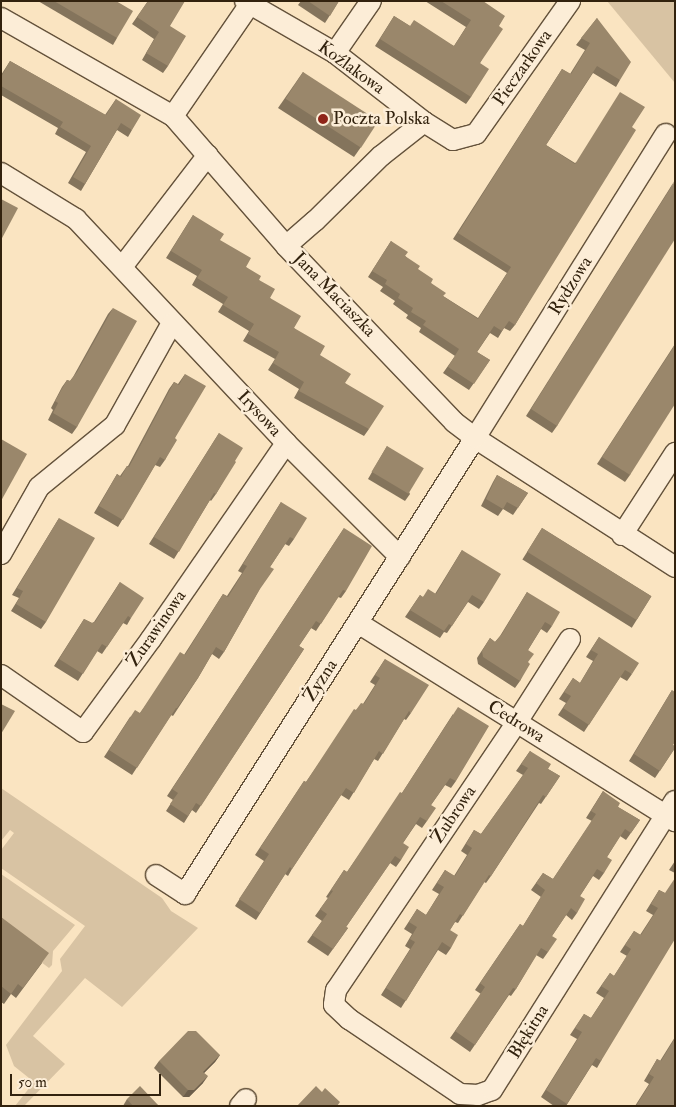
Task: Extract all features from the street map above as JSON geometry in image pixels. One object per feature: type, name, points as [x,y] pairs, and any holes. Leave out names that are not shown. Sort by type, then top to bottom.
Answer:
[{"type":"street","points":[[336,53],[371,1]]},
{"type":"street","name":"Pieczarkowa","points":[[476,134],[570,1]]},
{"type":"street","name":"Koźlakowa","points":[[173,116],[247,3],[336,53],[424,122],[453,140],[476,134]]},
{"type":"street","name":"Jana Maciaszka","points":[[1,18],[173,116],[286,246],[454,422],[475,438],[622,535],[675,567]]},
{"type":"street","points":[[286,246],[315,221],[381,156],[424,122]]},
{"type":"street","name":"Rydzowa","points":[[475,438],[666,134]]},
{"type":"street","points":[[122,267],[208,155]]},
{"type":"street","name":"Irysowa","points":[[1,173],[76,219],[286,444],[400,556]]},
{"type":"street","points":[[1,554],[39,487],[114,425],[172,323]]},
{"type":"street","name":"Żyzna","points":[[156,875],[185,894],[475,438]]},
{"type":"street","name":"Żurawinowa","points":[[1,675],[83,732],[151,639],[286,444]]},
{"type":"street","points":[[622,535],[675,453]]},
{"type":"street","name":"Cedrowa","points":[[358,623],[517,722],[672,813]]},
{"type":"street","name":"Żubrowa","points":[[336,990],[517,722],[570,639]]},
{"type":"street","name":"Błękitna","points":[[336,990],[334,1005],[349,1019],[460,1094],[478,1095],[492,1090],[672,813]]},
{"type":"shaded area","points":[[607,1],[675,1],[675,83]]},
{"type":"shaded area","points":[[1,788],[162,898],[171,911],[198,928],[122,1007],[85,978],[33,1036],[65,1064],[24,1106],[15,1106],[34,1082],[14,1066],[6,1045],[62,971],[60,959],[85,926],[1,868],[1,850],[14,833],[10,830],[1,841]]},
{"type":"shaded area","points":[[1,874],[75,925],[53,951],[52,965],[49,968],[1,932]]},
{"type":"building","points":[[54,1],[116,1],[133,11],[117,38]]},
{"type":"building","points":[[148,1],[185,1],[170,26],[186,36],[168,66],[146,53],[159,32],[137,17]]},
{"type":"building","points":[[308,1],[339,1],[330,16]]},
{"type":"building","points":[[441,1],[483,1],[505,16],[499,26],[503,29],[480,63],[489,69],[471,97],[380,39],[394,16],[410,26],[414,20],[454,46],[471,20]]},
{"type":"building","points":[[597,18],[631,62],[620,80],[597,66],[546,145],[575,164],[620,92],[645,107],[632,127],[636,130],[515,325],[509,321],[502,331],[494,326],[477,352],[490,360],[474,384],[448,367],[459,349],[423,325],[426,321],[411,312],[413,308],[398,298],[400,294],[385,284],[387,280],[372,271],[391,241],[408,252],[405,256],[420,266],[418,269],[433,279],[431,283],[446,293],[443,296],[478,319],[511,267],[458,233],[562,69],[571,74],[590,43],[581,38]]},
{"type":"building","points":[[10,61],[106,115],[116,99],[141,115],[132,130],[121,123],[85,184],[73,177],[91,146],[60,127],[63,122],[1,86],[1,77]]},
{"type":"building","name":"Poczta Polska","points":[[303,72],[378,121],[361,148],[286,99]]},
{"type":"building","points":[[675,181],[675,239],[557,426],[531,409]]},
{"type":"building","points":[[1,199],[18,208],[1,240]]},
{"type":"building","points":[[193,215],[224,234],[220,240],[251,258],[246,267],[261,276],[259,280],[275,289],[270,298],[301,316],[294,328],[325,346],[320,355],[351,374],[345,383],[384,406],[369,429],[299,391],[304,382],[273,363],[279,352],[248,334],[254,324],[223,305],[228,297],[197,278],[202,270],[171,251]]},
{"type":"building","points":[[113,308],[137,321],[77,427],[53,413],[58,403],[55,401],[67,380],[70,381],[77,372]]},
{"type":"building","points":[[675,345],[675,404],[630,475],[602,457]]},
{"type":"building","points":[[185,374],[206,386],[175,438],[177,440],[165,460],[160,457],[123,520],[99,506],[117,474],[121,477],[127,466],[129,467],[174,382],[179,385]]},
{"type":"building","points":[[219,433],[243,448],[179,552],[154,537]]},
{"type":"building","points":[[1,439],[27,454],[1,501]]},
{"type":"building","points":[[387,446],[424,468],[408,494],[372,472]]},
{"type":"building","points":[[497,475],[528,493],[518,508],[507,502],[503,509],[486,499]]},
{"type":"building","points":[[281,502],[307,518],[294,539],[290,537],[270,567],[274,569],[260,589],[224,652],[216,647],[198,678],[137,768],[109,750],[135,710],[140,713],[180,652],[185,655],[223,594],[228,597],[247,566],[243,564]]},
{"type":"building","points":[[59,518],[95,538],[46,622],[16,604],[23,591],[17,588]]},
{"type":"building","points":[[344,528],[372,546],[346,591],[343,590],[321,624],[316,621],[299,646],[304,649],[201,806],[196,803],[188,816],[170,804],[178,793],[172,789]]},
{"type":"building","points":[[542,528],[651,596],[637,620],[527,552]]},
{"type":"building","points":[[462,550],[501,574],[484,602],[472,595],[452,626],[449,624],[444,631],[410,610],[420,595],[423,597],[428,589],[436,594]]},
{"type":"building","points":[[120,582],[144,598],[131,618],[128,616],[107,647],[102,644],[83,674],[59,659],[84,619],[92,623],[95,622]]},
{"type":"building","points":[[527,592],[560,612],[552,626],[545,622],[528,650],[534,654],[528,662],[530,664],[520,681],[483,657],[482,651],[490,638],[495,642],[502,634]]},
{"type":"building","points":[[599,637],[639,663],[632,674],[625,670],[589,725],[563,708],[571,696],[564,692],[573,678],[580,683],[598,654],[591,650]]},
{"type":"building","points":[[385,659],[429,685],[411,713],[409,711],[383,754],[379,751],[354,793],[346,788],[260,913],[239,899],[269,854],[260,848],[354,709],[356,710],[361,703],[364,704],[380,678],[375,675]]},
{"type":"building","points":[[672,690],[675,692],[675,742],[673,745],[675,748],[660,771],[634,754]]},
{"type":"building","points":[[1,704],[15,711],[1,734]]},
{"type":"building","points":[[458,707],[489,726],[456,781],[450,778],[431,805],[436,808],[427,821],[420,817],[403,843],[409,847],[401,860],[395,856],[333,949],[312,935],[327,914],[320,909],[333,891],[331,890],[344,870],[347,872],[400,792],[402,793]]},
{"type":"building","points":[[530,751],[551,764],[548,769],[560,776],[546,797],[543,795],[463,916],[460,914],[450,930],[458,935],[451,948],[442,942],[406,1001],[386,988],[415,942],[410,939],[417,927],[409,922],[417,909],[426,915],[444,887],[437,883],[445,870],[455,876],[472,848],[466,844],[474,830],[481,834],[528,768],[521,764]]},
{"type":"building","points":[[603,791],[620,803],[618,807],[640,820],[631,833],[625,829],[607,857],[612,860],[604,873],[597,869],[580,896],[585,899],[577,913],[571,908],[552,936],[557,939],[548,952],[541,948],[516,989],[513,988],[475,1045],[455,1031],[485,987],[480,983],[520,924],[523,926],[545,890],[536,883],[543,873],[553,879],[596,814],[591,811]]},
{"type":"building","points":[[675,878],[675,939],[601,1061],[596,1058],[567,1104],[546,1090],[582,1032],[575,1028],[584,1014],[591,1018],[609,991],[601,986],[610,973],[614,976],[631,949],[625,945],[634,931],[641,935],[658,908],[651,904],[659,890],[665,893]]},
{"type":"building","points":[[1,917],[49,953],[23,988],[18,984],[11,994],[1,986]]},
{"type":"building","points":[[188,1031],[196,1031],[220,1055],[203,1072],[208,1076],[194,1090],[188,1090],[159,1061]]},
{"type":"building","points":[[675,1038],[675,1106],[636,1106],[654,1077],[649,1074],[657,1059],[661,1061]]},
{"type":"building","points":[[140,1086],[159,1106],[133,1106],[127,1099]]},
{"type":"building","points":[[316,1086],[322,1092],[325,1088],[340,1102],[337,1106],[297,1106]]},
{"type":"place","name":"Poczta Polska","points":[[323,119]]}]
